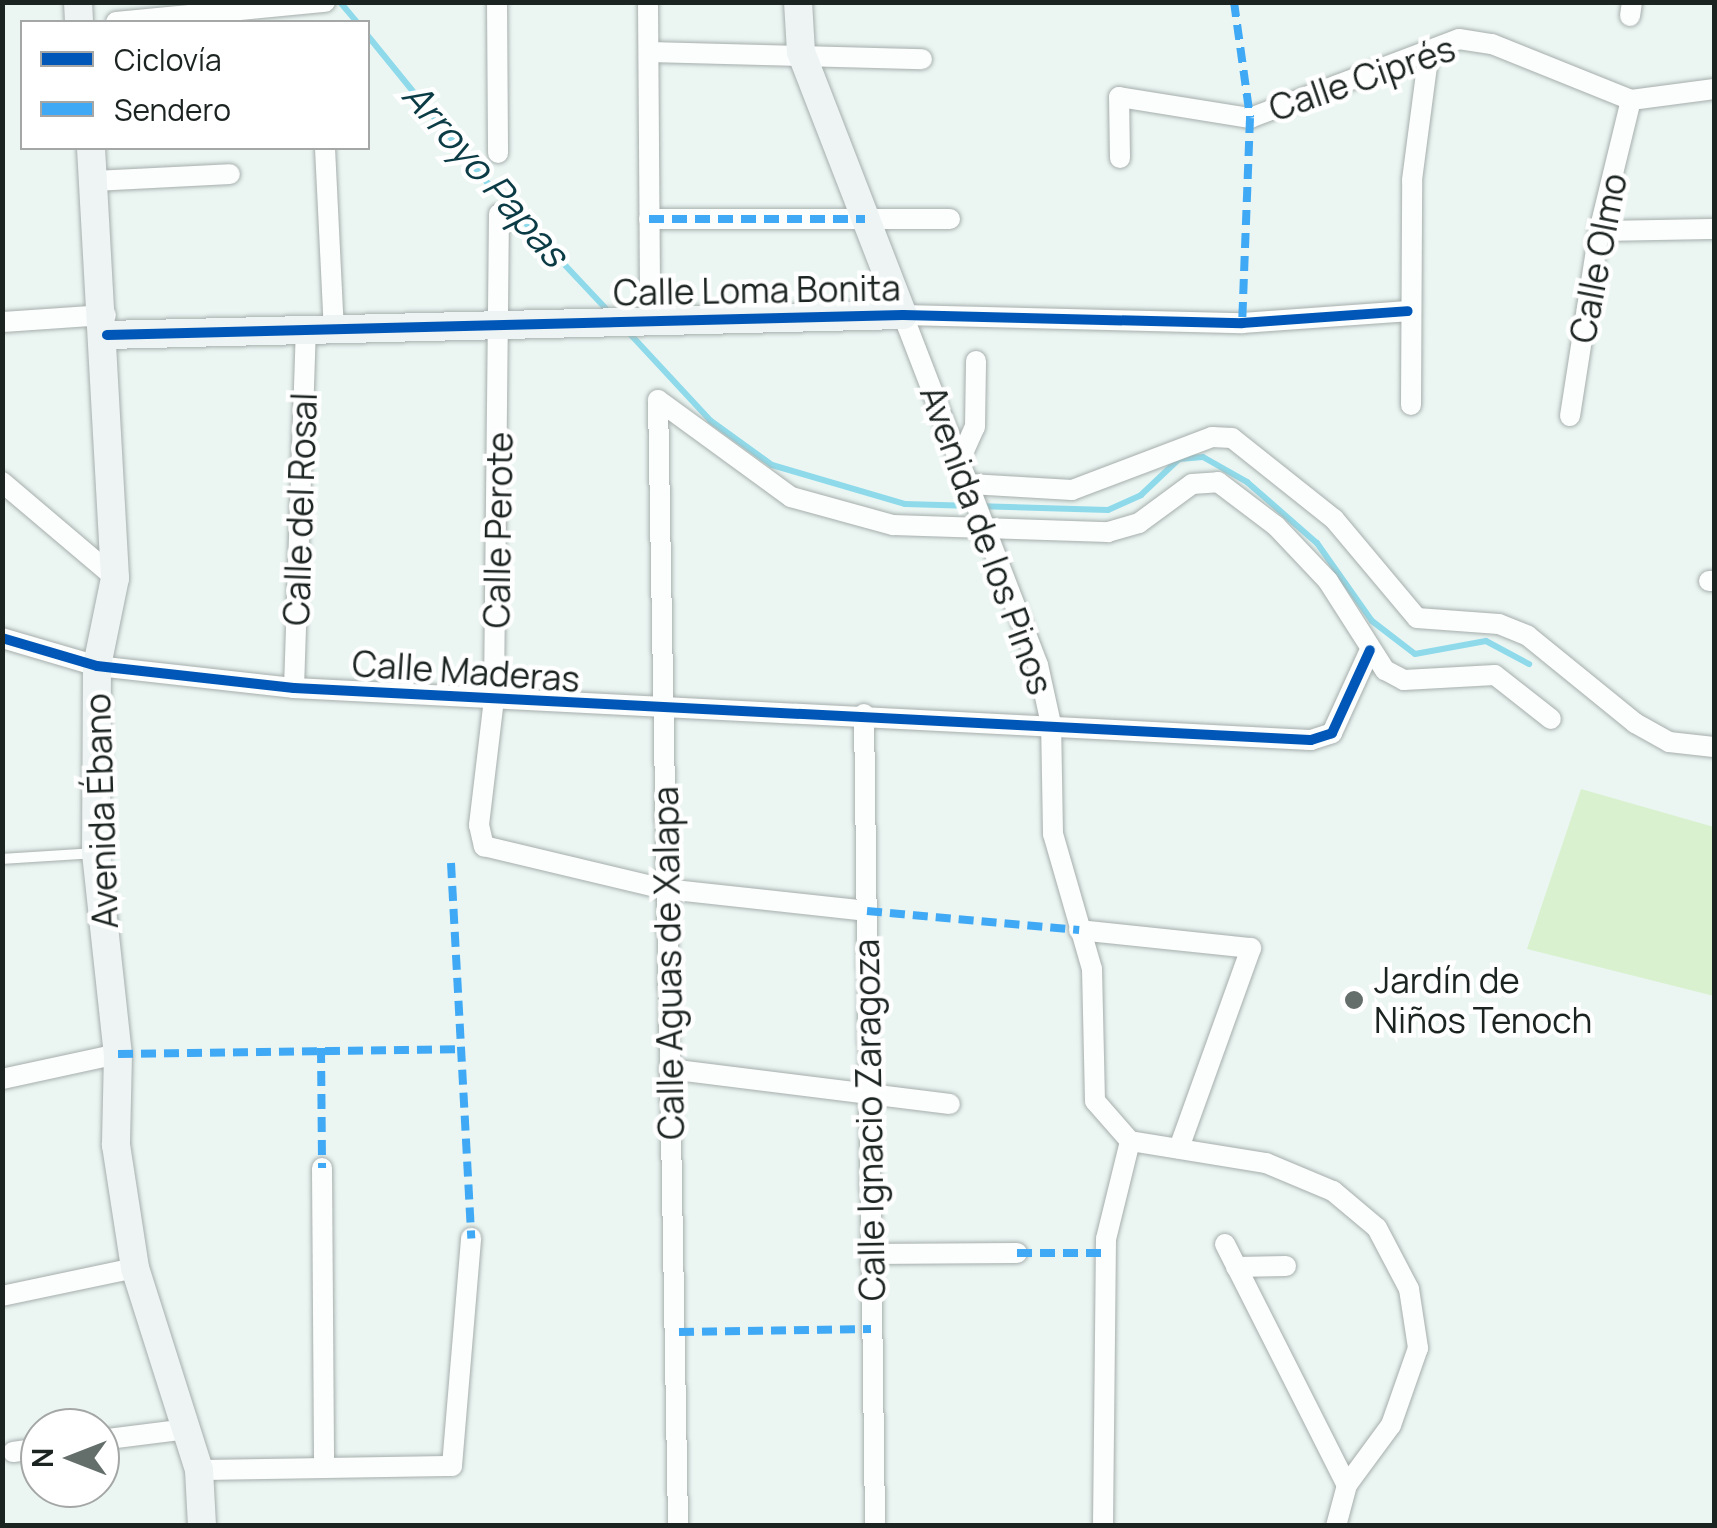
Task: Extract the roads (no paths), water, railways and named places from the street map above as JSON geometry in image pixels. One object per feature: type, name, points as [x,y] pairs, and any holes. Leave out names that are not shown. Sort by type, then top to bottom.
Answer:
[{"type":"main road","name":"Avenida de los Pinos","points":[[798,2],[801,52],[903,314]]},
{"type":"main road","name":"Avenida Ébano","points":[[91,150],[106,325],[115,578],[97,666],[96,852],[118,1054],[116,1145],[135,1268],[199,1470],[202,1526]]},
{"type":"main road","name":"Calle Loma Bonita","points":[[106,325],[320,330],[502,320],[903,314]]},
{"type":"street","points":[[497,2],[498,153]]},
{"type":"street","points":[[648,2],[650,320]]},
{"type":"street","points":[[145,20],[319,8]]},
{"type":"street","name":"Calle Ciprés","points":[[1120,158],[1118,96],[1250,118],[1459,40],[1492,44],[1631,100],[1714,89]]},
{"type":"street","points":[[1411,405],[1408,311],[1412,180],[1429,51]]},
{"type":"street","points":[[650,52],[801,52],[922,59]]},
{"type":"street","name":"Calle Olmo","points":[[1570,416],[1599,231],[1631,100]]},
{"type":"street","name":"Calle del Rosal","points":[[294,688],[320,330],[325,150]]},
{"type":"street","points":[[94,181],[230,174]]},
{"type":"street","name":"Calle Perote","points":[[499,214],[502,320],[494,700],[479,826],[484,846],[665,888]]},
{"type":"street","points":[[649,218],[950,218]]},
{"type":"street","points":[[1599,231],[1714,229]]},
{"type":"street","name":"Calle Loma Bonita","points":[[903,314],[1242,323],[1408,311]]},
{"type":"street","name":"Avenida de los Pinos","points":[[903,314],[987,527],[1051,724],[1053,834],[1092,969],[1095,1101],[1130,1141]]},
{"type":"street","points":[[2,322],[106,325]]},
{"type":"street","points":[[960,460],[976,428],[976,361]]},
{"type":"street","name":"Calle Aguas de Xalapa","points":[[678,1526],[658,400],[791,497],[893,525],[987,527]]},
{"type":"street","points":[[973,491],[1072,490],[1212,437],[1232,438],[1334,519],[1417,618],[1499,624],[1528,636],[1635,723],[1670,742],[1714,747]]},
{"type":"street","points":[[2,482],[115,578]]},
{"type":"street","points":[[987,527],[1108,532],[1138,523],[1192,484],[1218,482],[1276,526],[1328,581],[1370,650],[1404,680],[1495,675],[1551,719]]},
{"type":"street","name":"Calle Maderas","points":[[2,638],[97,666],[294,688],[662,711],[864,714],[1324,739],[1370,650]]},
{"type":"street","name":"Calle Ignacio Zaragoza","points":[[864,714],[875,1526]]},
{"type":"street","points":[[665,888],[868,911]]},
{"type":"street","points":[[1079,930],[1252,948],[1179,1148]]},
{"type":"street","points":[[2,1079],[118,1054]]},
{"type":"street","points":[[669,1068],[950,1104]]},
{"type":"street","points":[[1103,1526],[1106,1239],[1130,1141],[1266,1163],[1333,1191],[1377,1228],[1408,1289],[1418,1348],[1391,1425],[1347,1486],[1336,1526]]},
{"type":"street","points":[[322,1168],[324,1465]]},
{"type":"street","points":[[199,1470],[324,1465],[452,1466],[471,1238]]},
{"type":"street","points":[[1225,1244],[1347,1486]]},
{"type":"street","points":[[870,1254],[1017,1254]]},
{"type":"street","points":[[1236,1267],[1286,1266]]},
{"type":"street","points":[[2,1296],[135,1268]]},
{"type":"street","points":[[120,1437],[186,1429]]},
{"type":"street","points":[[13,1452],[20,1451]]},
{"type":"lane","points":[[2,860],[96,852]]},
{"type":"waterway","name":"Arroyo Papas","points":[[340,2],[355,20]]},
{"type":"waterway","name":"Arroyo Papas","points":[[370,38],[486,181],[606,309]]},
{"type":"waterway","name":"Arroyo Papas","points":[[631,335],[711,421],[772,465],[905,504],[1108,510],[1141,495],[1179,459],[1203,457],[1247,482],[1317,543],[1372,621],[1415,654],[1486,641],[1529,664]]},
{"type":"place","name":"Jardín de Niños Tenoch","points":[[1354,1000]]}]
